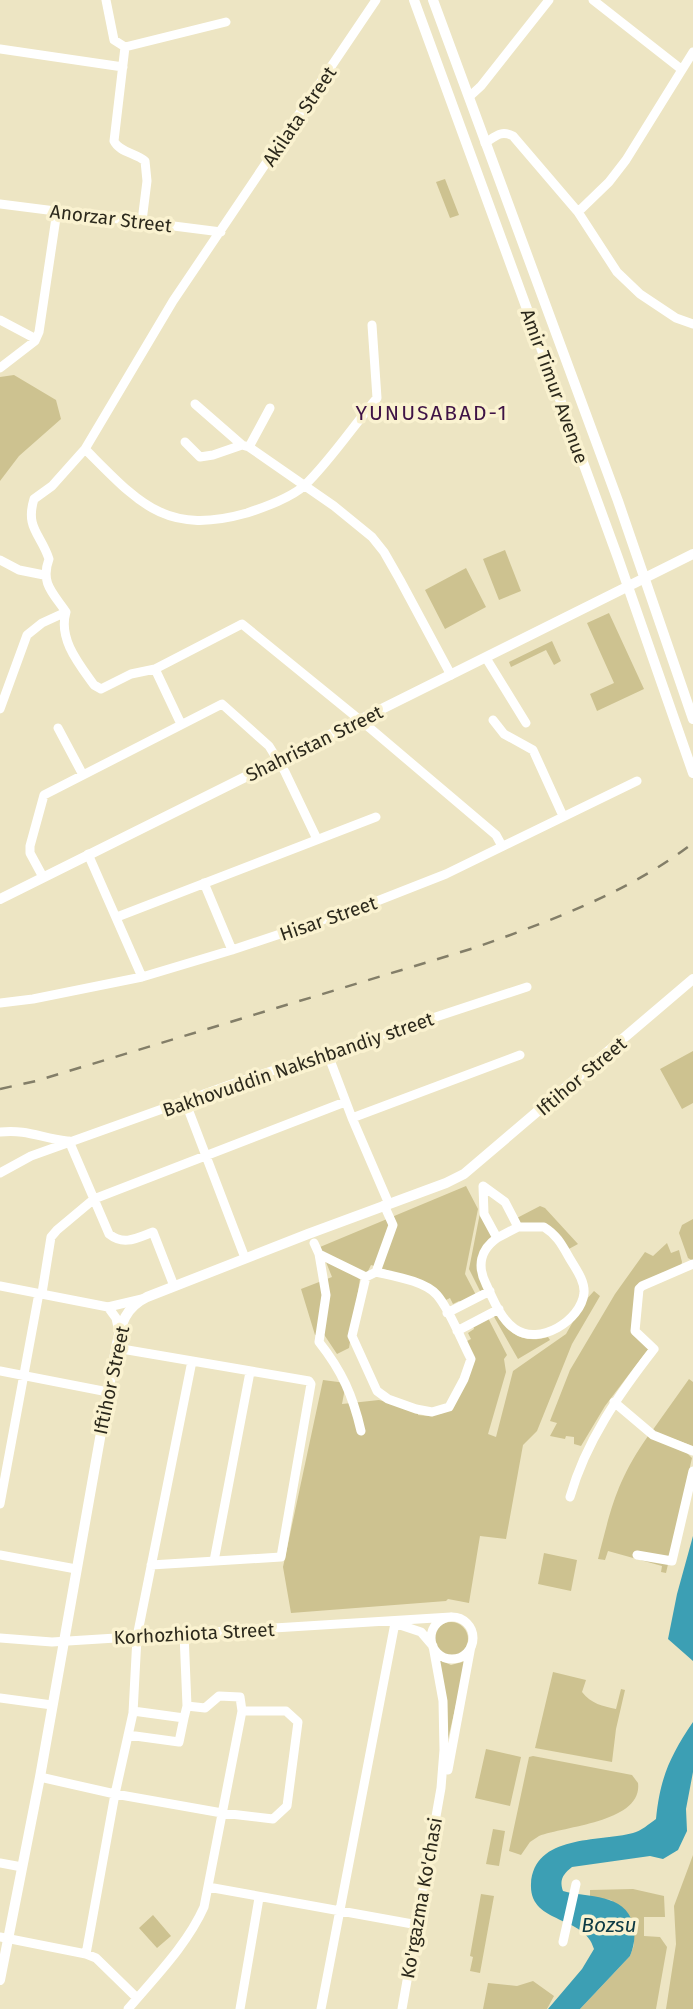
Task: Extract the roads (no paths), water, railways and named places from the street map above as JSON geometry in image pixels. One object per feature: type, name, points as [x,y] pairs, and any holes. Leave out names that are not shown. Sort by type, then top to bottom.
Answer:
[{"type":"main road","name":"Amir Timur Avenue","points":[[414,0],[628,586],[693,773]]},
{"type":"main road","name":"Amir Timur Avenue","points":[[433,0],[646,578],[693,719]]},
{"type":"main road","points":[[599,507],[617,499]]},
{"type":"main road","name":"Shahristan Street","points":[[0,899],[451,675],[489,662],[628,586],[693,554]]},
{"type":"main road","name":"Iftihor Street","points":[[0,1980],[4,1938],[40,1777],[119,1332],[128,1311],[147,1297],[464,1174],[693,979]]},
{"type":"street","points":[[106,0],[114,40],[125,47],[226,22]]},
{"type":"street","name":"Аkilata Street","points":[[44,575],[49,559],[32,526],[30,515],[34,499],[52,486],[85,449],[173,301],[376,0]]},
{"type":"street","points":[[468,97],[481,86],[549,0]]},
{"type":"street","points":[[593,0],[681,69]]},
{"type":"street","points":[[125,47],[114,141],[120,148],[138,154],[145,160],[147,181],[142,221]]},
{"type":"street","points":[[0,49],[123,66]]},
{"type":"street","points":[[578,212],[609,182],[626,160],[693,52]]},
{"type":"street","points":[[485,143],[500,133],[506,132],[513,136],[578,212],[617,272],[676,318],[693,324]]},
{"type":"street","name":"Anorzar Street","points":[[0,204],[221,232]]},
{"type":"street","points":[[0,368],[37,338],[57,211]]},
{"type":"street","points":[[0,320],[37,338]]},
{"type":"street","points":[[85,449],[142,502],[166,516],[184,521],[219,520],[252,511],[303,487],[377,398],[372,324]]},
{"type":"street","points":[[195,404],[246,446],[334,506],[384,552],[451,675]]},
{"type":"street","points":[[185,442],[200,457],[246,446],[270,408]]},
{"type":"street","points":[[0,560],[19,570],[44,575],[66,612],[62,625],[67,643],[94,685],[101,689],[131,674],[155,669],[242,624],[496,835],[502,846]]},
{"type":"street","points":[[0,709],[27,635],[66,612]]},
{"type":"street","points":[[489,662],[526,723]]},
{"type":"street","points":[[155,669],[181,724]]},
{"type":"street","points":[[43,877],[30,853],[42,798],[222,704],[269,746],[317,839]]},
{"type":"street","points":[[493,720],[504,734],[533,750],[564,816]]},
{"type":"street","points":[[58,728],[83,775]]},
{"type":"street","name":"Hisar Street","points":[[0,1003],[24,1001],[142,977],[232,950],[412,888],[637,781]]},
{"type":"street","points":[[117,917],[376,817]]},
{"type":"street","points":[[88,854],[142,977]]},
{"type":"street","points":[[204,883],[232,950]]},
{"type":"street","name":"Bakhovuddin Nakshbandiy street","points":[[0,1173],[32,1156],[185,1101],[527,987]]},
{"type":"street","points":[[327,1052],[393,1225],[376,1272]]},
{"type":"street","points":[[352,1118],[520,1055]]},
{"type":"street","points":[[185,1101],[245,1258]]},
{"type":"street","points":[[0,1504],[5,1452],[24,1376],[51,1237],[94,1199],[345,1101]]},
{"type":"street","points":[[0,1132],[22,1131],[45,1139],[69,1142],[106,1229],[118,1240],[134,1240],[153,1232],[174,1286]]},
{"type":"street","points":[[497,1238],[484,1214],[483,1186],[505,1202],[518,1227]]},
{"type":"street","points":[[536,1225],[555,1235],[583,1281],[584,1292],[577,1313],[568,1322],[538,1335],[530,1335],[513,1328],[499,1309],[482,1276],[480,1265],[487,1245],[497,1238],[518,1227],[536,1225]]},
{"type":"street","points":[[314,1243],[319,1254],[326,1295],[319,1342],[335,1362],[354,1399],[361,1431]]},
{"type":"street","points":[[319,1254],[366,1277]]},
{"type":"street","points":[[570,1497],[583,1460],[614,1402],[654,1349],[635,1331],[639,1289],[693,1264]]},
{"type":"street","points":[[376,1272],[405,1278],[436,1294],[471,1359],[449,1407],[432,1412],[416,1409],[388,1399],[377,1391],[352,1336],[366,1277],[376,1272]]},
{"type":"street","points":[[0,1286],[108,1307],[147,1297]]},
{"type":"street","points":[[447,1313],[490,1291]]},
{"type":"street","points":[[108,1307],[116,1318],[119,1332]]},
{"type":"street","points":[[457,1331],[499,1309]]},
{"type":"street","points":[[116,1348],[311,1382],[281,1557],[151,1565]]},
{"type":"street","points":[[86,1954],[133,1711],[137,1637],[192,1361]]},
{"type":"street","points":[[0,1371],[108,1392]]},
{"type":"street","points":[[214,1561],[250,1372]]},
{"type":"street","points":[[614,1402],[653,1435],[693,1451]]},
{"type":"street","points":[[637,1555],[672,1561],[693,1471]]},
{"type":"street","points":[[0,1555],[76,1569]]},
{"type":"street","points":[[451,1617],[464,1621],[469,1626],[473,1639],[448,1769],[441,1788],[444,1750],[443,1701],[432,1633],[434,1627],[451,1617]]},
{"type":"street","name":"Korhozhiota Street","points":[[0,1638],[63,1641],[451,1617]]},
{"type":"street","points":[[321,2009],[392,1622],[416,1629],[427,1637],[441,1656],[455,1659],[467,1652],[471,1646]]},
{"type":"street","points":[[128,1735],[179,1742],[187,1706],[184,1634]]},
{"type":"street","points":[[128,2009],[162,1970],[199,1918],[208,1887],[242,1711],[240,1697],[219,1696],[205,1708],[187,1706]]},
{"type":"street","points":[[0,1698],[52,1705]]},
{"type":"street","points":[[133,1711],[184,1718]]},
{"type":"street","points":[[40,1777],[116,1794],[273,1819],[287,1806],[298,1722],[286,1711],[242,1711]]},
{"type":"street","name":"Ko'rgazma Ko'chasi","points":[[402,2009],[441,1788]]},
{"type":"street","points":[[0,1863],[22,1867]]},
{"type":"street","points":[[562,1942],[576,1884]]},
{"type":"street","points":[[208,1887],[418,1925]]},
{"type":"street","points":[[240,2009],[259,1898]]},
{"type":"street","points":[[4,1938],[96,1958],[137,1998]]},
{"type":"water","points":[[693,1536],[693,1661],[668,1639]]},
{"type":"water","name":"Bozsu","points":[[693,1722],[693,1772],[686,1809],[687,1831],[678,1850],[663,1859],[650,1856],[572,1867],[562,1880],[563,1891],[604,1898],[622,1907],[629,1914],[634,1928],[630,1956],[580,2009],[548,2009],[582,1969],[594,1949],[589,1938],[580,1930],[539,1907],[533,1897],[531,1884],[535,1868],[543,1856],[556,1848],[570,1843],[633,1833],[656,1819],[667,1768]]},
{"type":"railway","points":[[0,1089],[36,1081],[474,948],[588,904],[642,877],[693,843]]},
{"type":"district","name":"YUNUSABAD-1","points":[[432,413]]}]
